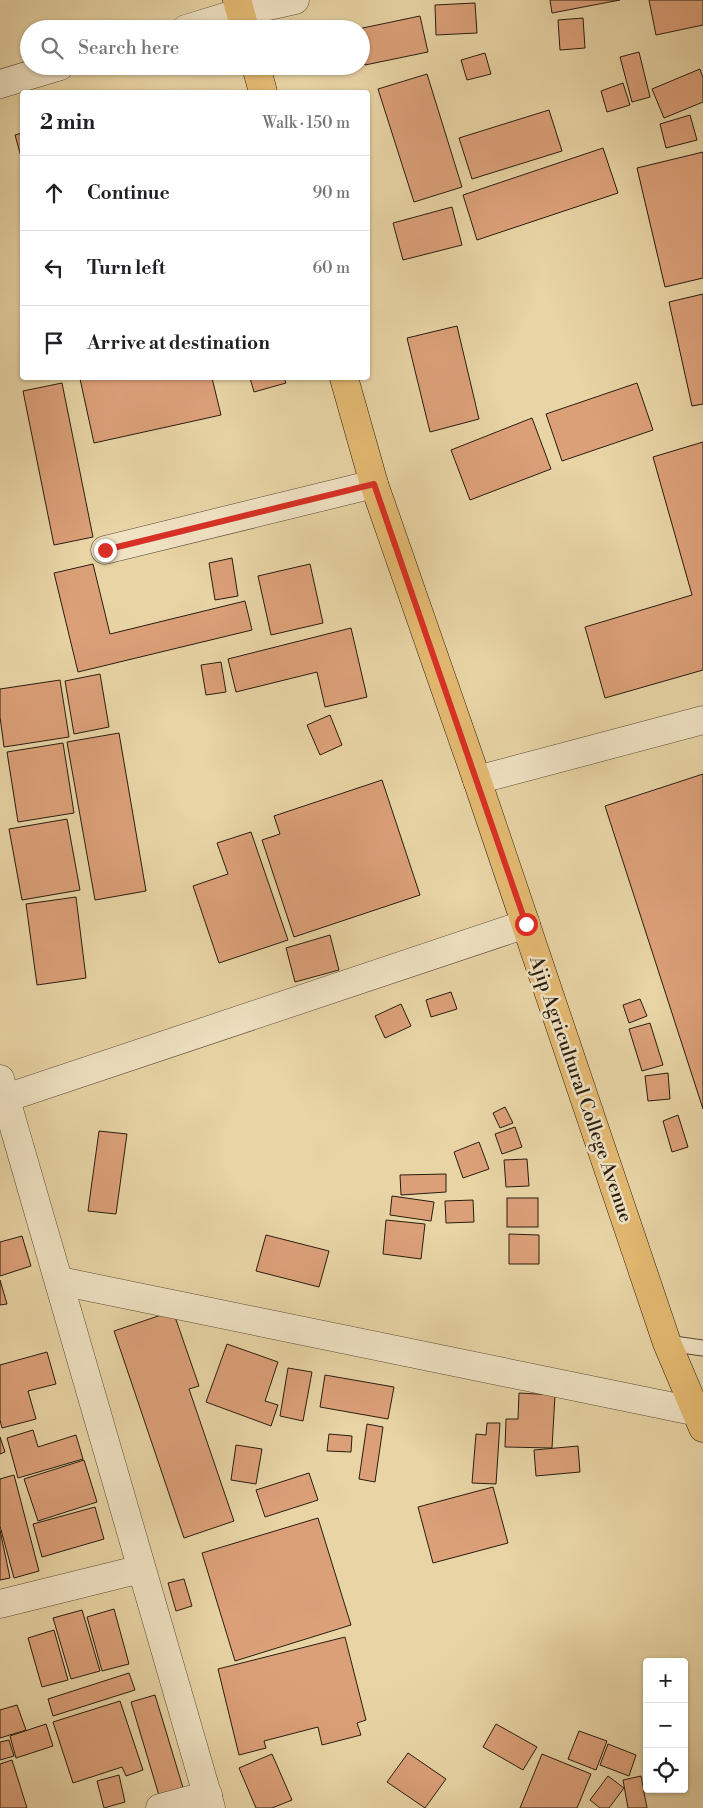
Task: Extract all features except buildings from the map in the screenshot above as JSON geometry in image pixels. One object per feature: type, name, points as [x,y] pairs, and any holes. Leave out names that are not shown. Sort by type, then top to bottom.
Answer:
[{"type":"main road","points":[[258,75],[262,90]]},
{"type":"main road","name":"Ajip Agricultural College Avenue","points":[[345,380],[374,484],[477,780],[667,1343],[700,1420]]},
{"type":"street","points":[[219,20],[295,0]]},
{"type":"street","points":[[0,84],[30,75]]},
{"type":"street","points":[[105,550],[374,484]]},
{"type":"street","points":[[477,780],[703,720]]},
{"type":"street","points":[[160,1808],[209,1801],[60,1281],[2,1092],[526,924]]},
{"type":"street","points":[[60,1281],[700,1420]]},
{"type":"street","points":[[0,1604],[141,1569]]},
{"type":"lane","points":[[667,1343],[703,1348]]},
{"type":"route","points":[[105,550],[374,484],[526,924]]}]
